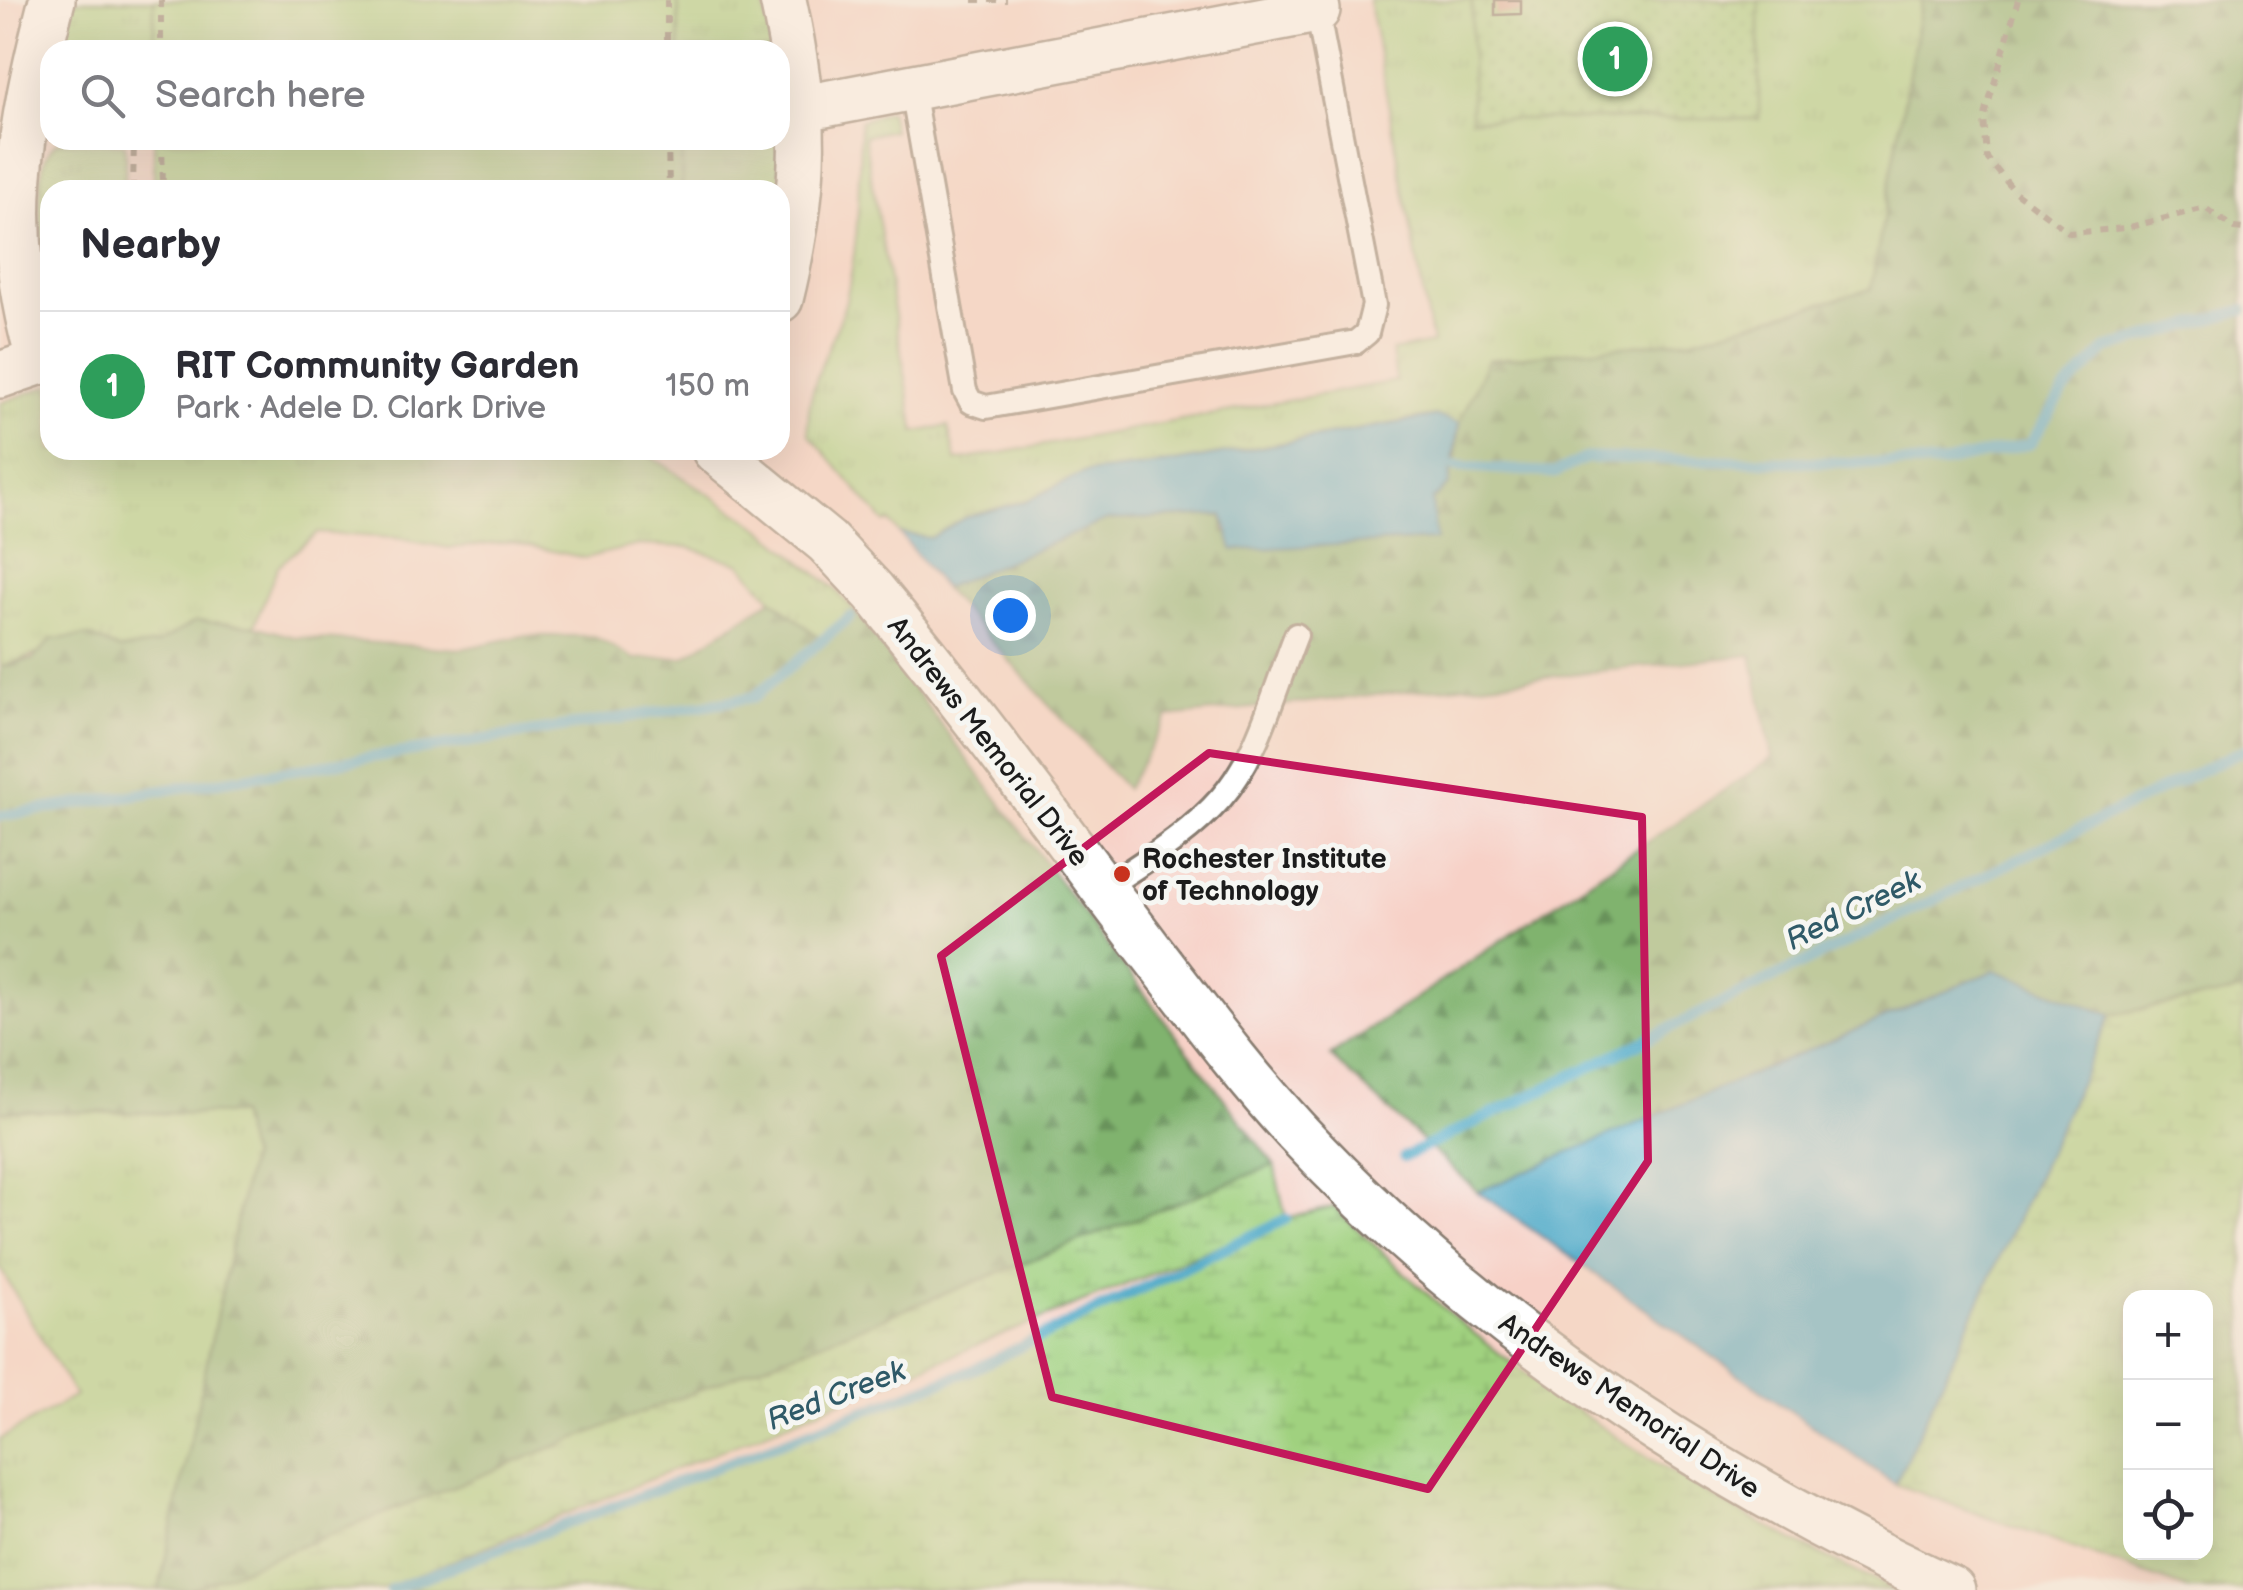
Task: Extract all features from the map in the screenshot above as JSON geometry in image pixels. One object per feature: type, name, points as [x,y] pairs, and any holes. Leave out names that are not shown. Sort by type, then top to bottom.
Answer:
[{"type":"street","points":[[47,40],[52,0]]},
{"type":"street","points":[[783,0],[804,108],[800,191],[790,244]]},
{"type":"street","points":[[804,108],[912,90],[1316,5]]},
{"type":"street","points":[[30,364],[17,254],[40,99]]},
{"type":"street","name":"Andrews Memorial Drive","points":[[727,460],[827,542],[872,591],[1227,1051],[1366,1204],[1471,1297],[1589,1384],[1762,1494],[1952,1590]]},
{"type":"lane","points":[[912,90],[965,391],[971,402],[986,408],[1356,342],[1367,332],[1374,304],[1316,5]]},
{"type":"lane","points":[[1103,888],[1185,833],[1223,796],[1249,753],[1296,635]]},
{"type":"path","points":[[161,0],[161,40]]},
{"type":"path","points":[[667,0],[668,40]]},
{"type":"path","points":[[973,0],[1007,0]]},
{"type":"path","points":[[2018,0],[1984,120],[1986,158],[2015,192],[2070,233],[2126,228],[2204,208],[2234,228],[2243,229]]},
{"type":"path","points":[[133,180],[134,150]]},
{"type":"path","points":[[162,150],[163,180]]},
{"type":"path","points":[[668,150],[669,180]]},
{"type":"highlighted area","points":[[1209,753],[1642,817],[1648,1161],[1428,1489],[1052,1397],[941,956]]},
{"type":"shaded area","name":"Rochester Institute of Technology","points":[[0,0],[2243,0],[2243,1590],[0,1590]]},
{"type":"green space","points":[[66,0],[154,0],[154,40],[59,40]]},
{"type":"green space","points":[[154,0],[678,0],[679,40],[154,40]]},
{"type":"green space","points":[[678,0],[764,0],[770,40],[679,40]]},
{"type":"green space","points":[[1369,0],[1922,0],[1871,290],[1693,339],[1488,360],[1459,423],[1437,416],[1169,463],[1083,473],[1028,500],[964,518],[930,538],[899,533],[889,521],[885,523],[809,434],[808,418],[815,384],[851,278],[858,211],[860,121],[889,111],[893,130],[864,136],[915,432],[948,426],[956,461],[1396,381],[1392,351],[1432,343]]},
{"type":"green space","points":[[1472,0],[1759,0],[1759,119],[1471,119]]},
{"type":"green space","points":[[1922,0],[2243,0],[2243,991],[2111,1015],[1995,970],[1478,1192],[1330,1056],[1772,758],[1752,655],[1168,717],[1126,789],[943,588],[1107,520],[1223,515],[1224,533],[1432,500],[1455,466],[1459,423],[1488,360],[1693,339],[1871,289]]},
{"type":"green space","points":[[50,150],[125,150],[125,180],[41,180]]},
{"type":"green space","points":[[154,150],[681,150],[682,180],[154,180]]},
{"type":"green space","points":[[681,150],[780,150],[780,180],[682,180]]},
{"type":"green space","points":[[40,389],[40,460],[656,460],[761,528],[834,588],[856,612],[822,641],[772,599],[741,564],[687,547],[638,545],[585,558],[511,542],[449,548],[396,538],[317,533],[278,566],[254,626],[196,621],[157,644],[120,650],[88,636],[0,667],[0,403]]},
{"type":"green space","points":[[772,599],[822,640],[856,612],[1274,1165],[189,1590],[159,1590],[250,1157],[239,1114],[0,1111],[0,667],[33,659],[52,639],[89,636],[120,650],[157,644],[196,621],[254,626],[295,637],[461,649],[522,636],[593,636],[635,659],[684,657]]},
{"type":"green space","points":[[2243,991],[2243,1590],[2190,1590],[1895,1484],[2111,1015]]},
{"type":"green space","points":[[0,1111],[239,1114],[250,1157],[159,1590],[0,1590],[0,1439],[75,1396],[0,1268]]},
{"type":"green space","points":[[1274,1165],[1286,1219],[1334,1207],[1497,1352],[1605,1429],[1718,1500],[1895,1590],[391,1590],[972,1370],[1263,1228],[380,1590],[189,1590]]},
{"type":"water","points":[[1437,416],[1459,423],[1449,485],[1432,500],[1436,540],[1233,550],[1223,515],[1107,520],[943,588],[899,533],[930,538],[964,518],[1028,500],[1083,473],[1169,463]]},
{"type":"water","points":[[1995,970],[2111,1015],[1895,1484],[1478,1192]]},
{"type":"building","points":[[1495,0],[1521,0],[1521,14],[1495,15]]},
{"type":"waterway","points":[[1455,466],[1555,473],[1586,458],[1939,464],[2030,444],[2064,391],[2107,349],[2243,310]]},
{"type":"waterway","points":[[0,816],[754,697],[850,617]]},
{"type":"waterway","name":"Red Creek","points":[[1404,1157],[2243,750]]},
{"type":"waterway","name":"Red Creek","points":[[391,1590],[972,1370],[1286,1219]]},
{"type":"place","name":"RIT Community Garden","points":[[1615,59]]},
{"type":"place","name":"Rochester Institute of Technology","points":[[1122,874]]}]
